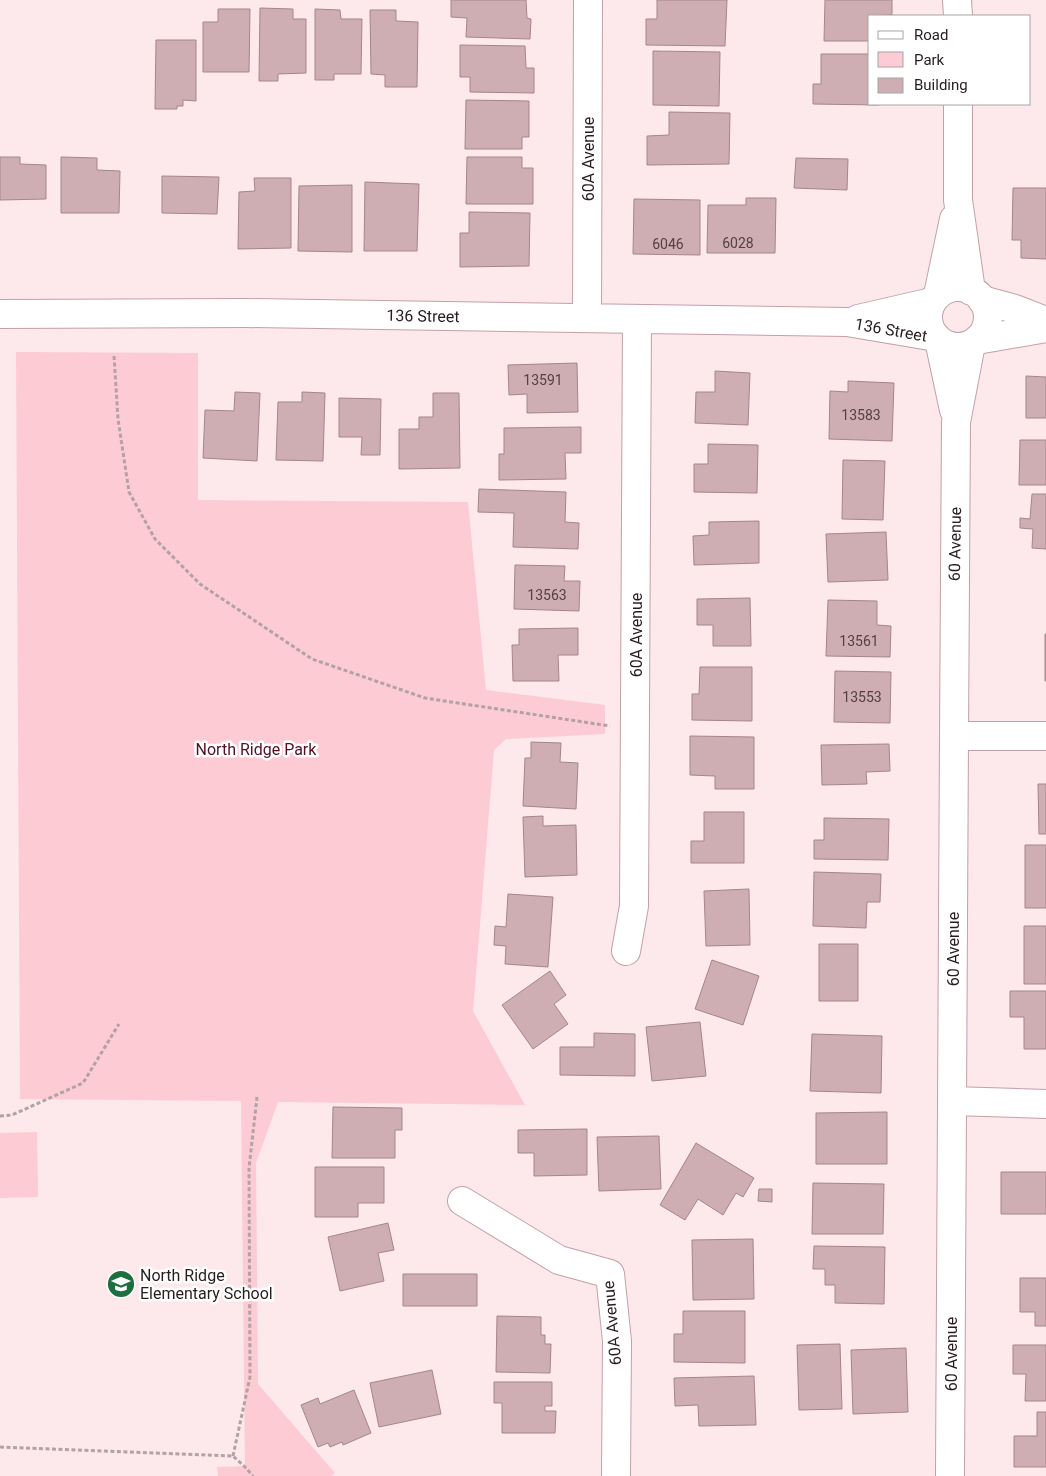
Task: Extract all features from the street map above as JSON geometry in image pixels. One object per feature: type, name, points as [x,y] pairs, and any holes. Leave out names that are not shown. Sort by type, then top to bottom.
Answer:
[{"type":"street","name":"60A Avenue","points":[[586,318],[588,0]]},
{"type":"street","points":[[958,0],[958,15]]},
{"type":"street","points":[[958,105],[958,200],[976,295],[986,308],[988,317],[983,333],[974,342]]},
{"type":"street","points":[[958,200],[935,298],[929,310],[928,320],[937,339],[947,345],[964,347],[974,342],[1046,328]]},
{"type":"street","points":[[935,298],[945,290],[963,288],[976,295],[1046,321]]},
{"type":"street","name":"136 Street","points":[[847,322],[935,298]]},
{"type":"street","name":"136 Street","points":[[0,314],[246,313],[847,322],[937,339]]},
{"type":"street","name":"60A Avenue","points":[[626,951],[634,906],[637,319]]},
{"type":"street","name":"60 Avenue","points":[[937,339],[956,422]]},
{"type":"street","name":"60 Avenue","points":[[950,1476],[956,422],[974,342]]},
{"type":"street","points":[[954,736],[1046,736]]},
{"type":"street","points":[[952,1101],[1046,1104]]},
{"type":"street","name":"60A Avenue","points":[[462,1201],[559,1260],[610,1274],[617,1341],[616,1476]]},
{"type":"path","points":[[114,356],[118,419],[129,492],[155,539],[200,584],[312,659],[425,698],[618,727]]},
{"type":"path","points":[[0,1116],[12,1115],[83,1083],[119,1024]]},
{"type":"path","points":[[233,1456],[250,1377],[249,1168],[257,1097]]},
{"type":"path","points":[[0,1447],[233,1456],[253,1476]]},
{"type":"green space","name":"North Ridge Park","points":[[16,352],[198,353],[198,500],[468,502],[486,690],[605,705],[605,734],[506,739],[494,750],[473,1011],[525,1105],[278,1102],[256,1163],[258,1384],[335,1473],[331,1476],[218,1476],[217,1467],[245,1466],[241,1101],[20,1099]]},
{"type":"green space","points":[[37,1132],[38,1197],[0,1198],[0,1133]]},
{"type":"building","points":[[451,0],[526,0],[527,18],[531,19],[530,39],[466,37],[467,18],[451,17]]},
{"type":"building","points":[[657,0],[727,0],[725,46],[646,45],[646,19],[657,19]]},
{"type":"building","points":[[825,0],[892,0],[892,15],[868,15],[868,41],[824,41]]},
{"type":"building","points":[[260,8],[293,9],[293,19],[306,19],[306,73],[278,74],[278,81],[259,81]]},
{"type":"building","points":[[218,9],[250,9],[249,72],[203,72],[203,22],[218,22]]},
{"type":"building","points":[[315,9],[340,10],[341,19],[362,19],[361,74],[334,74],[334,80],[315,80]]},
{"type":"building","points":[[370,10],[396,10],[396,21],[418,22],[417,87],[385,87],[385,75],[371,74]]},
{"type":"building","points":[[156,40],[196,40],[196,101],[183,100],[183,106],[177,106],[177,109],[155,109]]},
{"type":"building","points":[[460,45],[525,46],[526,68],[534,68],[534,93],[470,92],[470,77],[460,77]]},
{"type":"building","points":[[653,51],[720,52],[719,106],[653,105]]},
{"type":"building","points":[[821,54],[868,54],[868,105],[813,104],[813,84],[821,84]]},
{"type":"building","points":[[466,100],[529,101],[529,137],[522,137],[522,149],[465,149]]},
{"type":"building","points":[[669,112],[730,113],[729,164],[647,165],[647,136],[669,135]]},
{"type":"building","points":[[0,157],[20,157],[20,164],[46,165],[46,199],[0,200]]},
{"type":"building","points":[[61,157],[97,158],[97,170],[120,171],[119,213],[61,213]]},
{"type":"building","points":[[467,157],[522,157],[522,168],[533,168],[533,204],[466,204]]},
{"type":"building","points":[[796,158],[848,159],[847,190],[794,188]]},
{"type":"building","points":[[162,176],[219,177],[217,214],[162,213]]},
{"type":"building","points":[[254,178],[291,178],[291,248],[238,249],[239,192],[255,191]]},
{"type":"building","points":[[365,182],[419,184],[417,251],[364,251]]},
{"type":"building","points":[[352,185],[352,252],[298,251],[299,186]]},
{"type":"building","points":[[1013,188],[1046,188],[1046,259],[1021,258],[1021,240],[1012,240]]},
{"type":"building","points":[[746,198],[776,198],[775,253],[707,253],[708,205],[746,205]]},
{"type":"building","points":[[634,199],[700,200],[700,255],[633,254]]},
{"type":"building","points":[[469,212],[530,213],[529,266],[460,267],[460,233],[469,233]]},
{"type":"building","points":[[577,363],[578,412],[527,413],[527,394],[509,395],[508,365]]},
{"type":"building","points":[[715,371],[750,373],[748,425],[695,423],[696,392],[715,392]]},
{"type":"building","points":[[1026,376],[1046,377],[1046,418],[1026,418]]},
{"type":"building","points":[[848,381],[894,383],[892,441],[829,439],[830,391],[848,392]]},
{"type":"building","points":[[235,392],[260,393],[257,461],[203,458],[205,410],[234,411]]},
{"type":"building","points":[[302,392],[325,393],[323,461],[276,460],[278,402],[302,402]]},
{"type":"building","points":[[433,393],[459,393],[460,468],[399,469],[399,429],[419,429],[419,417],[433,417]]},
{"type":"building","points":[[339,398],[381,399],[380,455],[361,455],[362,437],[339,437]]},
{"type":"building","points":[[581,427],[581,453],[565,453],[566,479],[499,480],[499,454],[504,454],[504,428]]},
{"type":"building","points":[[1020,440],[1046,440],[1046,485],[1019,485]]},
{"type":"building","points":[[708,444],[758,445],[757,493],[694,492],[694,464],[708,464]]},
{"type":"building","points":[[843,460],[885,461],[883,520],[842,519]]},
{"type":"building","points":[[479,489],[566,492],[565,522],[579,523],[578,549],[513,547],[514,513],[478,512]]},
{"type":"building","points":[[1032,494],[1046,494],[1046,549],[1032,548],[1033,529],[1020,528],[1020,518],[1030,519]]},
{"type":"building","points":[[759,521],[759,563],[694,565],[693,536],[709,535],[709,522]]},
{"type":"building","points":[[886,532],[888,580],[828,582],[826,534]]},
{"type":"building","points":[[515,565],[565,566],[564,581],[580,581],[579,611],[514,609]]},
{"type":"building","points":[[750,598],[751,646],[713,646],[713,625],[697,625],[697,599]]},
{"type":"building","points":[[828,600],[877,601],[877,625],[891,626],[890,657],[826,656]]},
{"type":"building","points":[[578,628],[578,655],[558,655],[559,681],[513,681],[512,645],[519,645],[519,629]]},
{"type":"building","points":[[1046,634],[1046,681],[1045,681]]},
{"type":"building","points":[[700,667],[752,667],[752,721],[692,720],[692,694],[699,694]]},
{"type":"building","points":[[835,671],[891,672],[890,723],[834,722]]},
{"type":"building","points":[[690,736],[754,737],[754,789],[715,789],[715,776],[690,775]]},
{"type":"building","points":[[531,742],[561,743],[560,762],[578,763],[576,809],[523,806],[525,758],[531,758]]},
{"type":"building","points":[[889,744],[890,771],[866,772],[867,784],[822,785],[821,745]]},
{"type":"building","points":[[1038,784],[1046,784],[1046,834],[1039,834]]},
{"type":"building","points":[[704,812],[744,812],[744,863],[691,863],[691,841],[704,841]]},
{"type":"building","points":[[543,816],[543,826],[576,825],[577,875],[525,877],[523,817]]},
{"type":"building","points":[[824,818],[889,819],[888,860],[814,859],[814,840],[824,840]]},
{"type":"building","points":[[1025,845],[1046,845],[1046,908],[1025,908]]},
{"type":"building","points":[[814,872],[881,874],[880,902],[867,902],[866,928],[813,926]]},
{"type":"building","points":[[749,889],[750,945],[706,946],[704,891]]},
{"type":"building","points":[[508,894],[553,897],[548,967],[505,964],[506,946],[494,945],[495,926],[506,927]]},
{"type":"building","points":[[1024,926],[1046,926],[1046,984],[1024,984]]},
{"type":"building","points":[[819,944],[858,944],[858,1001],[819,1001]]},
{"type":"building","points":[[712,960],[759,976],[743,1025],[695,1009]]},
{"type":"building","points":[[550,971],[566,995],[554,1004],[568,1024],[533,1049],[502,1005]]},
{"type":"building","points":[[1010,991],[1046,991],[1046,1049],[1024,1049],[1024,1017],[1010,1017]]},
{"type":"building","points":[[700,1022],[706,1076],[652,1081],[646,1027]]},
{"type":"building","points":[[594,1033],[635,1034],[635,1076],[560,1075],[560,1047],[594,1047]]},
{"type":"building","points":[[812,1034],[882,1036],[881,1093],[810,1091]]},
{"type":"building","points":[[333,1107],[402,1108],[402,1130],[395,1130],[395,1158],[332,1158]]},
{"type":"building","points":[[887,1112],[887,1164],[816,1164],[816,1113]]},
{"type":"building","points":[[587,1129],[587,1175],[534,1176],[534,1153],[518,1153],[518,1130]]},
{"type":"building","points":[[659,1136],[661,1189],[599,1191],[597,1137]]},
{"type":"building","points":[[696,1143],[754,1178],[743,1197],[736,1193],[723,1215],[698,1199],[685,1220],[660,1205]]},
{"type":"building","points":[[315,1167],[384,1167],[384,1203],[358,1203],[358,1217],[315,1217]]},
{"type":"building","points":[[1001,1172],[1046,1172],[1046,1214],[1001,1214]]},
{"type":"building","points":[[813,1183],[884,1184],[883,1234],[812,1234]]},
{"type":"building","points":[[759,1189],[772,1189],[772,1202],[758,1201]]},
{"type":"building","points":[[388,1223],[394,1250],[378,1253],[384,1281],[340,1291],[328,1237]]},
{"type":"building","points":[[753,1239],[754,1299],[693,1300],[692,1240]]},
{"type":"building","points":[[814,1246],[885,1247],[884,1304],[835,1303],[835,1285],[825,1285],[825,1269],[813,1269]]},
{"type":"building","points":[[403,1274],[477,1274],[477,1306],[403,1306]]},
{"type":"building","points":[[1020,1278],[1046,1278],[1046,1326],[1035,1326],[1035,1312],[1020,1312]]},
{"type":"building","points":[[683,1311],[745,1311],[745,1363],[674,1362],[674,1334],[683,1334]]},
{"type":"building","points":[[497,1316],[541,1317],[541,1335],[545,1335],[545,1344],[551,1344],[550,1373],[496,1372]]},
{"type":"building","points":[[840,1344],[842,1409],[799,1410],[797,1345]]},
{"type":"building","points":[[1013,1345],[1046,1345],[1046,1401],[1025,1401],[1026,1374],[1013,1374]]},
{"type":"building","points":[[906,1348],[908,1412],[853,1414],[851,1350]]},
{"type":"building","points":[[432,1370],[441,1414],[379,1427],[370,1383]]},
{"type":"building","points":[[754,1376],[756,1425],[699,1426],[698,1405],[675,1406],[674,1378]]},
{"type":"building","points":[[494,1382],[552,1382],[552,1406],[545,1406],[545,1411],[556,1411],[555,1433],[502,1433],[502,1403],[494,1403]]},
{"type":"building","points":[[354,1390],[371,1433],[343,1445],[342,1442],[330,1447],[328,1443],[318,1447],[301,1405],[318,1398],[320,1404]]},
{"type":"building","points":[[1037,1412],[1046,1412],[1046,1467],[1014,1467],[1014,1436],[1037,1436]]},
{"type":"place","name":"North Ridge Elementary School","points":[[121,1284]]}]
